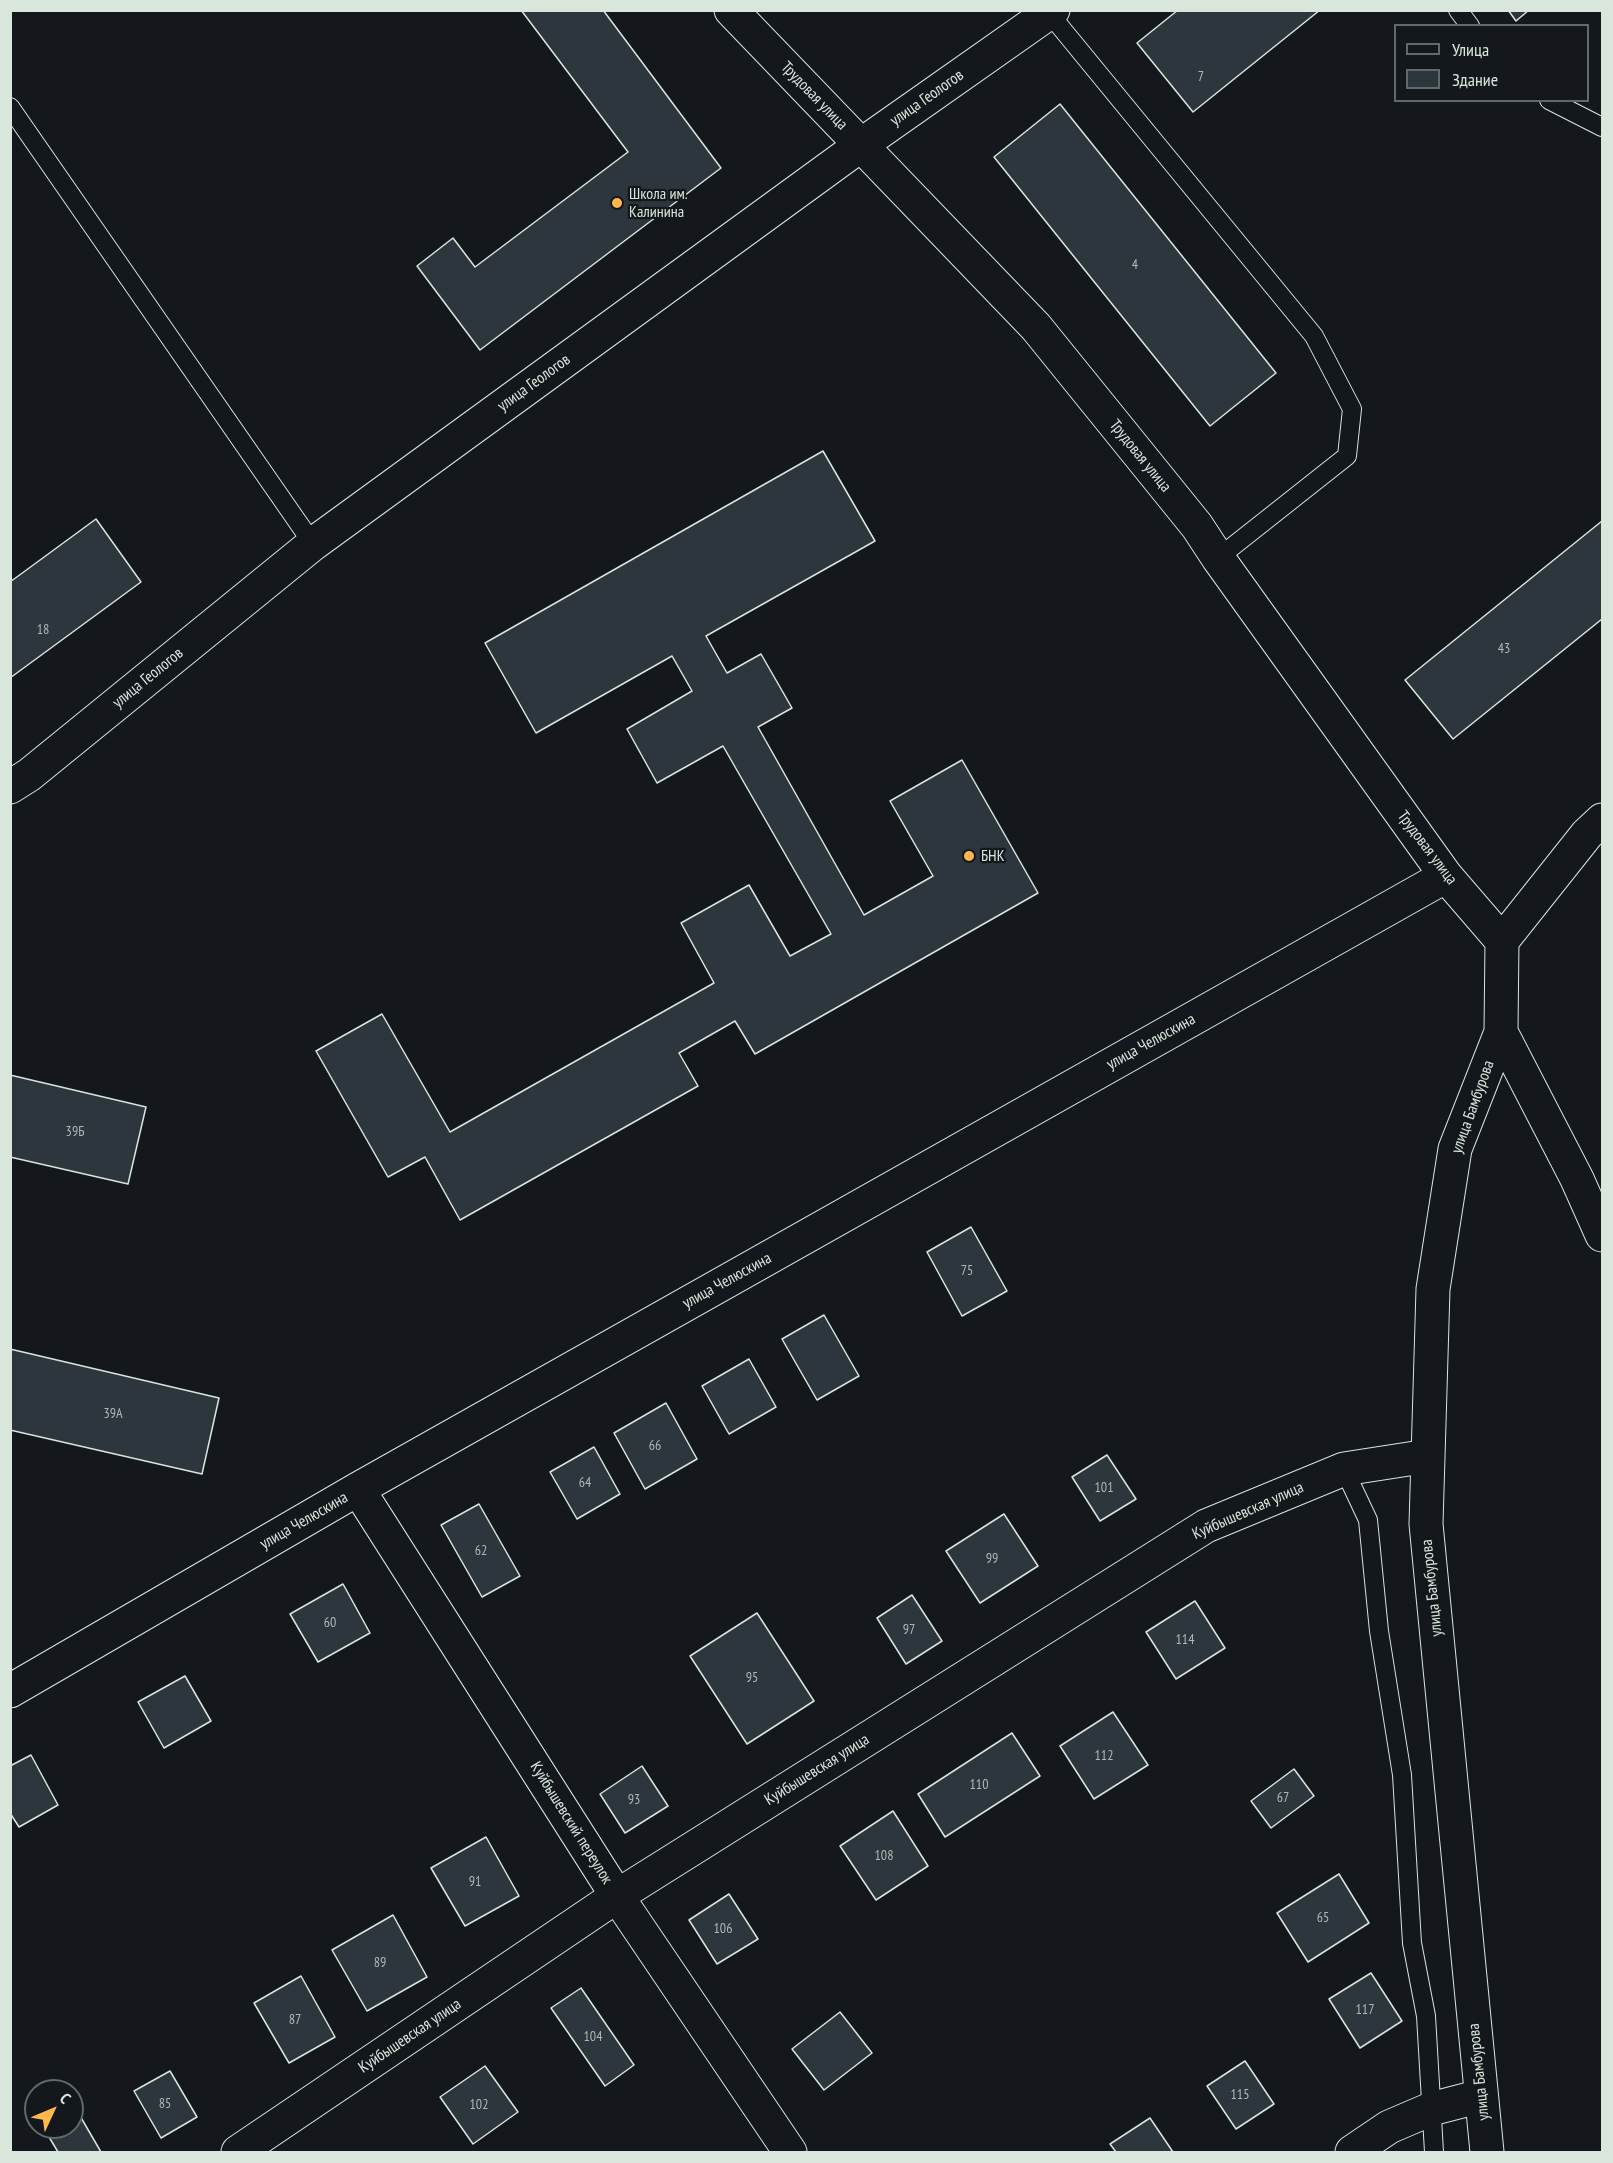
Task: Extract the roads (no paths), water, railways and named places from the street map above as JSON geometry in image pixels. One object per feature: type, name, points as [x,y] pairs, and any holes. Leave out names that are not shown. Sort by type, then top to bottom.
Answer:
[{"type":"street","name":"Трудовая улица","points":[[731,10],[1036,327],[1197,526],[1446,876],[1502,941]]},
{"type":"street","name":"улица Геологов","points":[[20,781],[313,544],[861,145],[1051,12]]},
{"type":"street","points":[[1602,820],[1587,834],[1502,941],[1501,1032],[1577,1179],[1602,1235]]},
{"type":"street","name":"улица Челюскина","points":[[10,1691],[358,1489],[1446,876]]},
{"type":"street","name":"улица Бамбурова","points":[[1487,2152],[1426,1524],[1433,1289],[1455,1149],[1501,1032]]},
{"type":"street","name":"Куйбышевская улица","points":[[238,2152],[617,1896],[1206,1526],[1344,1469],[1428,1456]]},
{"type":"street","name":"Куйбышевский переулок","points":[[358,1489],[617,1896],[790,2152]]},
{"type":"street","points":[[1352,2152],[1389,2127],[1431,2109],[1482,2096]]},
{"type":"lane","points":[[1458,10],[1468,24]]},
{"type":"lane","points":[[1051,12],[1314,336],[1352,409],[1347,456],[1218,558]]},
{"type":"lane","points":[[1553,102],[1602,127]]},
{"type":"lane","points":[[10,107],[313,544]]},
{"type":"lane","points":[[1344,1469],[1368,1520],[1379,1631],[1402,1775],[1412,1943],[1426,2016],[1434,2152]]},
{"type":"place","name":"Школа им. Калинина","points":[[617,203]]},
{"type":"place","name":"БНК","points":[[969,856]]}]
